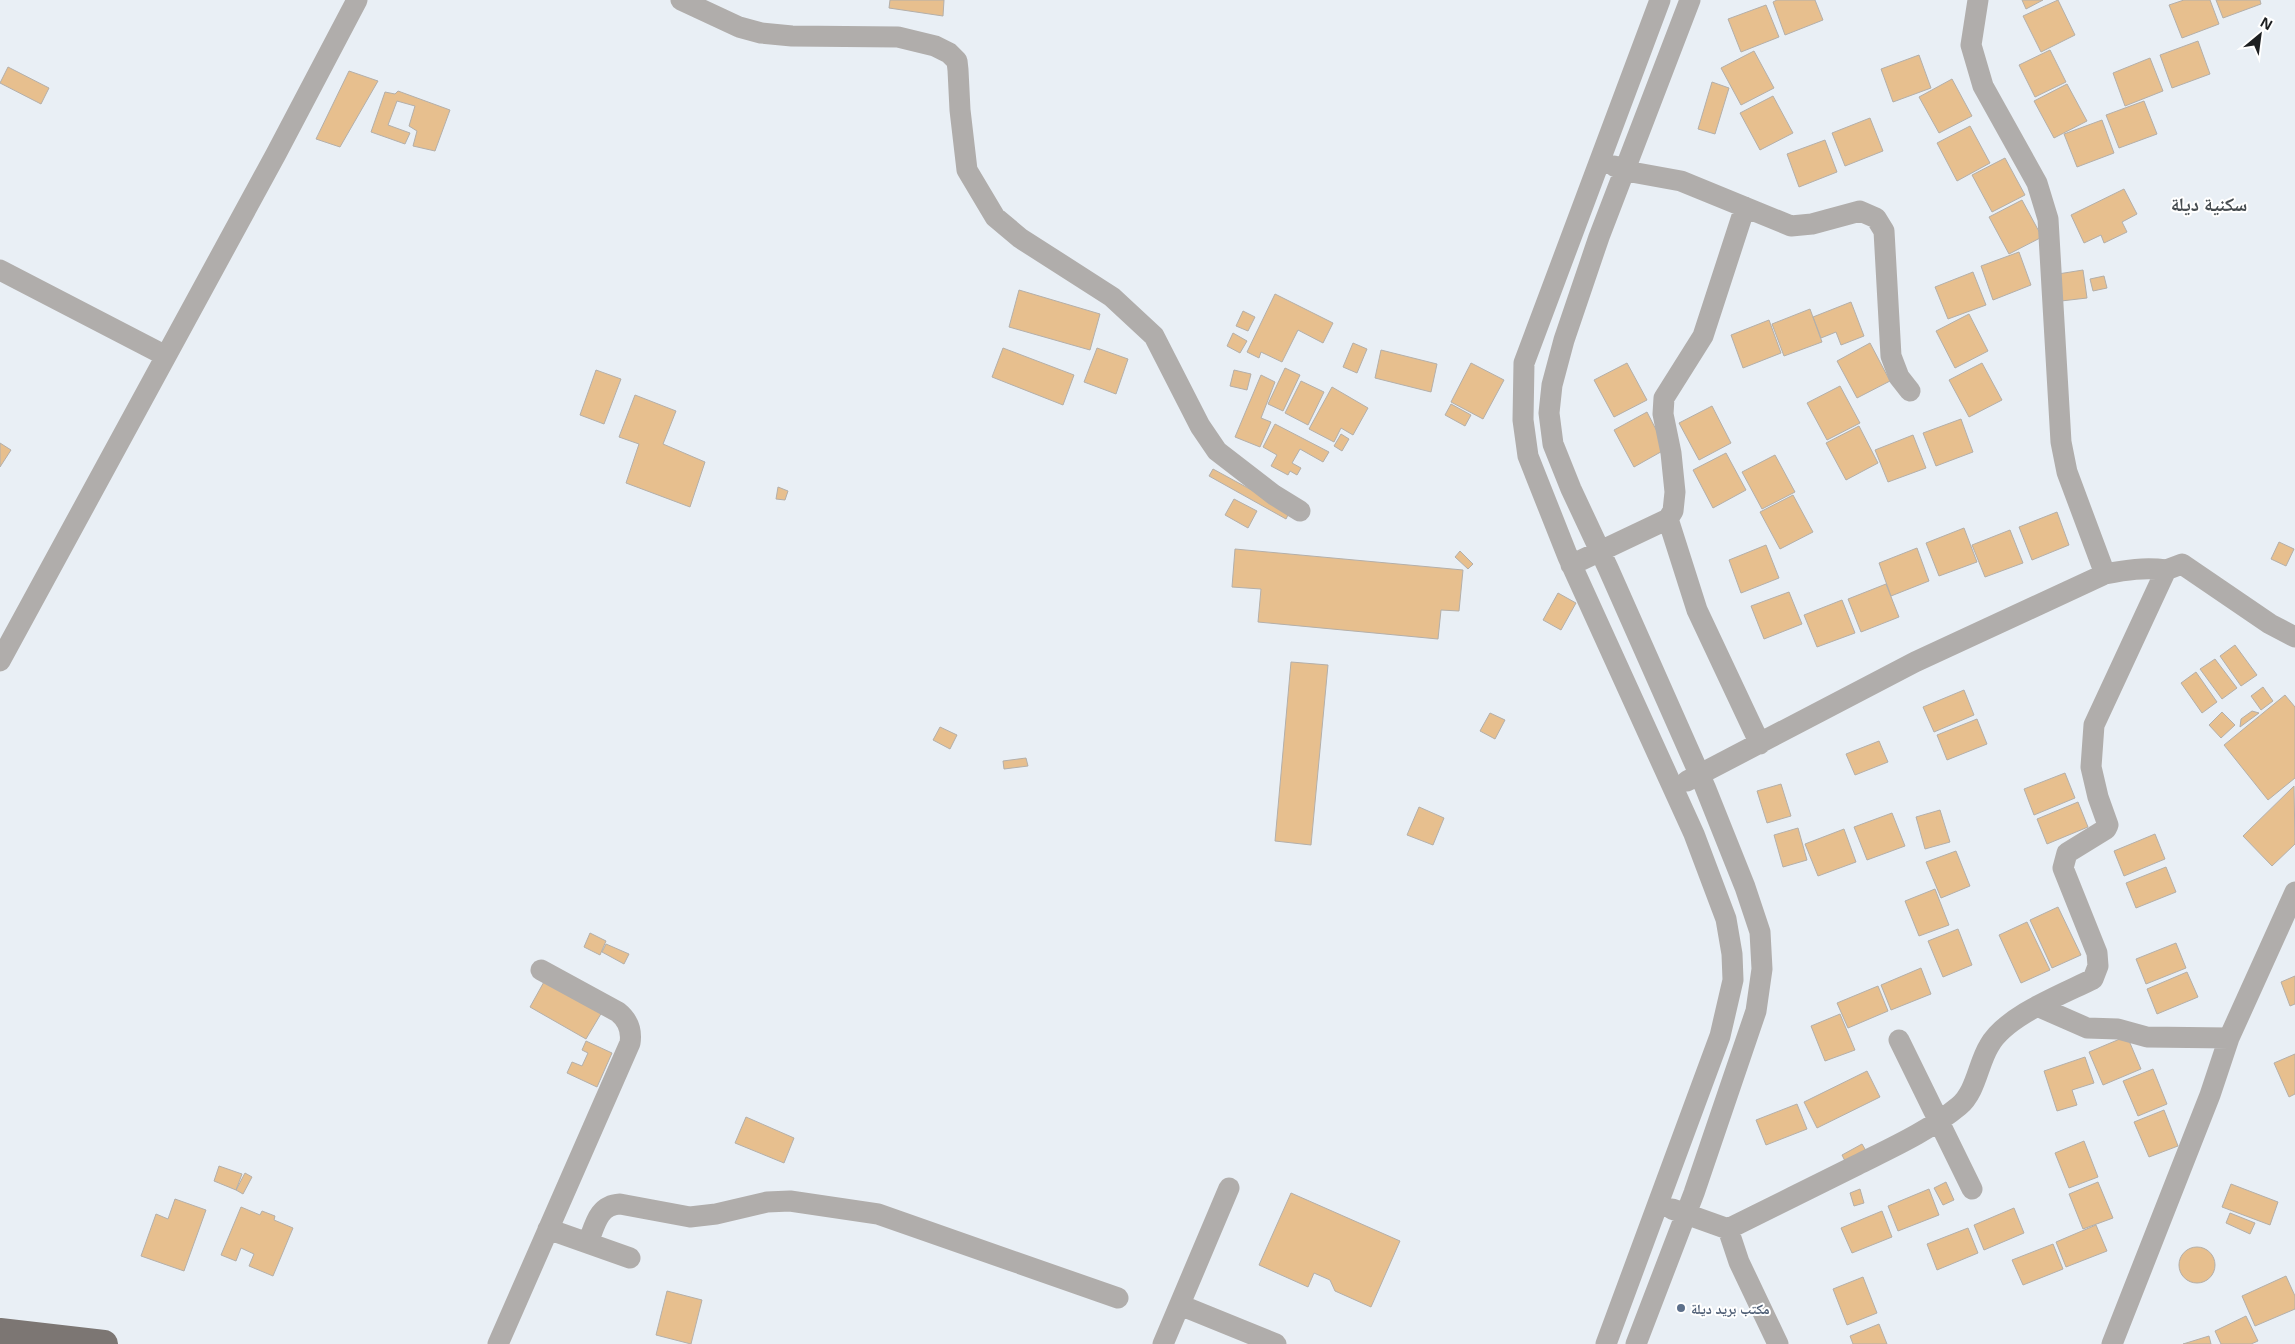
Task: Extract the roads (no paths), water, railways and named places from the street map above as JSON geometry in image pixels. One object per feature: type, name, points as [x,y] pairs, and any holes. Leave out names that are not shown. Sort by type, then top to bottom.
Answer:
[{"type":"main road","points":[[0,1332],[73,1342],[104,1344]]},
{"type":"street","points":[[0,661],[357,0]]},
{"type":"street","points":[[680,0],[739,28],[761,33],[792,36],[898,37],[934,46],[949,53],[956,61],[958,70],[960,110],[967,170],[995,217],[1020,238],[1112,297],[1154,336],[1200,426],[1217,451],[1274,495],[1300,511]]},
{"type":"street","points":[[1606,1344],[1720,1036],[1733,980],[1726,919],[1694,834],[1571,565],[1528,456],[1523,420],[1524,363],[1660,0]]},
{"type":"street","points":[[1636,1344],[1686,1214],[1756,1010],[1762,969],[1760,932],[1745,887],[1700,775],[1571,489],[1553,444],[1549,413],[1552,385],[1564,340],[1599,237],[1626,171],[1690,0]]},
{"type":"street","points":[[1978,0],[1971,45],[1983,86],[2037,183],[2048,219],[2061,442],[2067,472],[2105,574]]},
{"type":"street","points":[[1600,160],[1626,171],[1681,181],[1791,226],[1812,224],[1860,211],[1876,218],[1884,231],[1891,356],[1899,377],[1910,392]]},
{"type":"street","points":[[1571,565],[1668,519],[1673,511],[1676,492],[1663,414],[1664,398],[1704,336],[1745,207]]},
{"type":"street","points":[[0,270],[166,356]]},
{"type":"street","points":[[1668,519],[1697,610],[1760,744]]},
{"type":"street","points":[[1673,787],[1700,775],[1915,662],[2105,574],[2150,568],[2166,570],[2182,564],[2270,624],[2295,637]]},
{"type":"street","points":[[1658,1204],[1728,1229],[1890,1148],[1938,1121],[1960,1105],[1970,1092],[1989,1046],[1996,1036],[2037,1006],[2092,979],[2098,966],[2097,953],[2063,868],[2067,853],[2106,829],[2108,825],[2098,797],[2091,766],[2094,725],[2166,570]]},
{"type":"street","points":[[2112,1344],[2210,1095],[2229,1038],[2295,892]]},
{"type":"street","points":[[498,1344],[630,1043],[631,1036],[627,1022],[618,1012],[541,970]]},
{"type":"street","points":[[2037,1006],[2087,1028],[2118,1029],[2147,1036],[2229,1038]]},
{"type":"street","points":[[1899,1040],[1972,1189]]},
{"type":"street","points":[[1163,1344],[1229,1188]]},
{"type":"street","points":[[588,1243],[600,1214],[612,1204],[690,1217],[716,1214],[767,1202],[790,1201],[878,1214],[1118,1298]]},
{"type":"street","points":[[548,1229],[630,1258]]},
{"type":"street","points":[[1728,1229],[1740,1262],[1778,1344]]},
{"type":"street","points":[[1180,1305],[1276,1344]]},
{"type":"place","name":"مكتب بريد ديلة","points":[[1681,1308]]},
{"type":"district","name":"سكنية ديلة","points":[[2209,204]]}]
